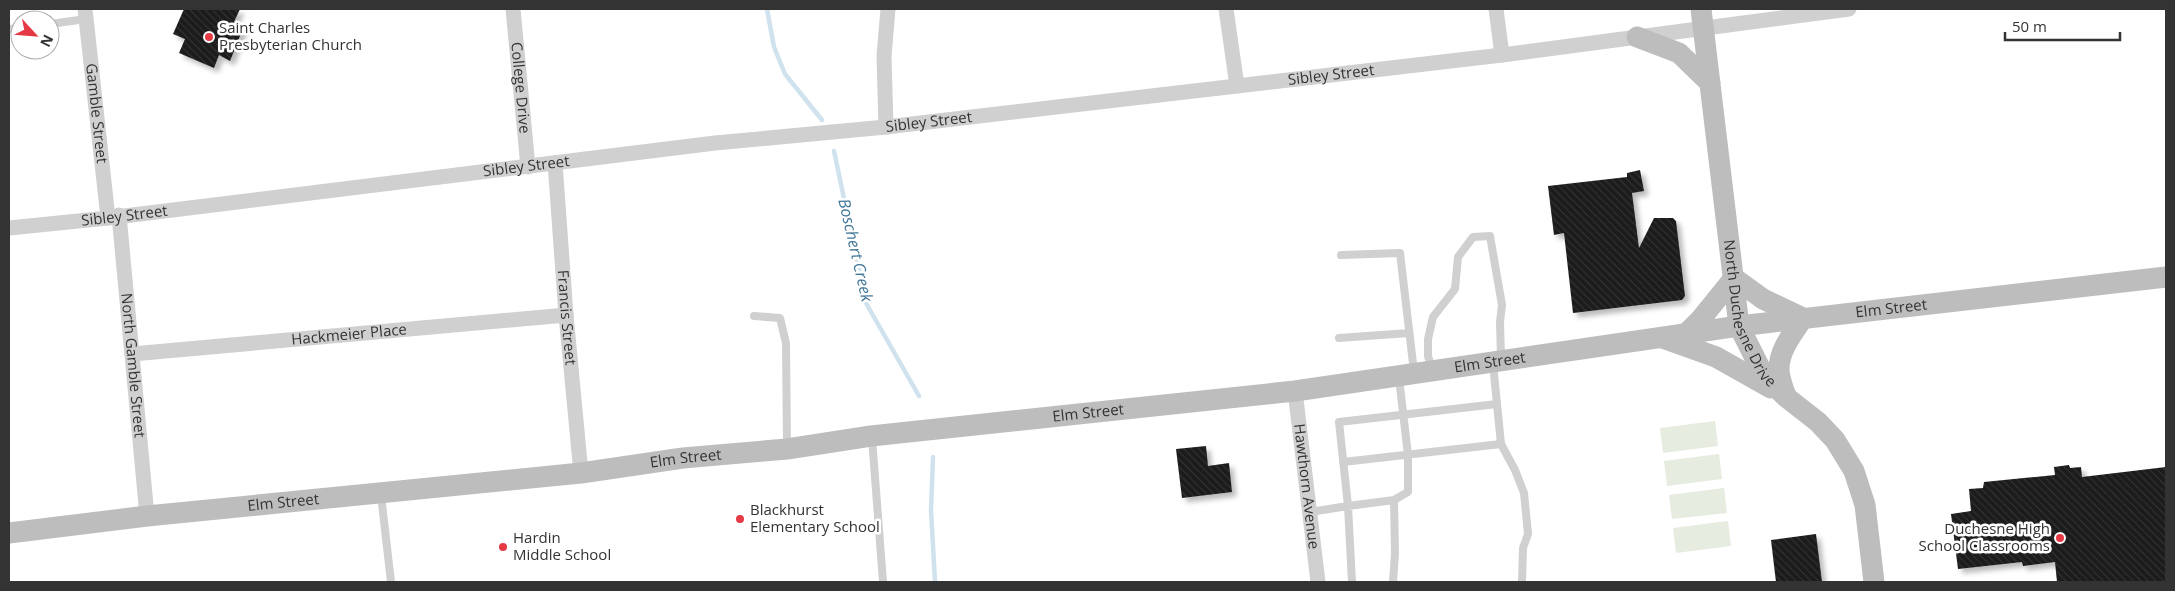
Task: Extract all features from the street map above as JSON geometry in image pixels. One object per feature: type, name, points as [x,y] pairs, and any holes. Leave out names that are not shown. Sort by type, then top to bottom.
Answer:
[{"type":"main road","name":"North Duchesne Drive","points":[[1702,18],[1739,326],[1763,374],[1786,397],[1818,422],[1835,440],[1854,471],[1865,506],[1874,582]]},
{"type":"main road","points":[[1637,37],[1679,53],[1710,83]]},
{"type":"main road","name":"Elm Street","points":[[9,533],[147,516],[581,473],[683,458],[787,450],[871,436],[1295,391],[1739,326],[2166,277]]},
{"type":"main road","points":[[1686,334],[1700,320],[1734,278],[1763,299],[1803,318],[1788,341],[1781,357],[1779,369],[1786,397]]},
{"type":"main road","points":[[1661,337],[1716,357],[1786,397]]},
{"type":"street","name":"College Drive","points":[[513,9],[528,167]]},
{"type":"street","points":[[886,127],[884,56],[888,9]]},
{"type":"street","points":[[1226,9],[1237,86]]},
{"type":"street","points":[[1496,9],[1502,55]]},
{"type":"street","name":"Sibley Street","points":[[9,228],[715,143],[886,127],[1502,55],[1637,37],[1702,18],[1849,9]]},
{"type":"street","name":"Gamble Street","points":[[85,14],[114,216]]},
{"type":"street","name":"Francis Street","points":[[555,163],[566,315],[581,473]]},
{"type":"street","name":"North Gamble Street","points":[[114,216],[132,354],[147,516]]},
{"type":"street","name":"Hackmeier Place","points":[[132,354],[566,315]]},
{"type":"street","name":"Hawthorn Avenue","points":[[1295,391],[1318,582]]},
{"type":"lane","points":[[60,21],[85,14]]},
{"type":"lane","points":[[1310,512],[1394,500],[1408,492],[1408,455],[1404,416],[1415,373],[1428,349],[1433,317],[1455,289],[1458,257],[1473,237],[1490,236],[1502,305],[1497,362],[1497,404],[1501,444],[1524,493],[1528,534],[1523,548],[1522,582]]},
{"type":"lane","points":[[1342,255],[1400,253],[1415,373]]},
{"type":"lane","points":[[754,316],[780,318],[786,343],[787,450]]},
{"type":"lane","points":[[1339,338],[1409,333]]},
{"type":"lane","points":[[1352,582],[1348,506],[1339,422],[1497,404]]},
{"type":"lane","points":[[871,436],[883,582]]},
{"type":"lane","points":[[1343,462],[1501,444]]},
{"type":"lane","points":[[381,492],[391,582]]},
{"type":"lane","points":[[1392,582],[1395,553],[1394,500]]},
{"type":"shaded area","points":[[1715,421],[1718,446],[1663,453],[1660,428]]},
{"type":"shaded area","points":[[1719,454],[1722,479],[1667,486],[1664,461]]},
{"type":"shaded area","points":[[1724,488],[1727,513],[1672,519],[1669,495]]},
{"type":"shaded area","points":[[1728,521],[1731,546],[1676,553],[1673,528]]},
{"type":"building","name":"Saint Charles Presbyterian Church","points":[[184,9],[240,9],[234,22],[244,26],[230,61],[219,55],[214,68],[179,53],[185,39],[173,34]]},
{"type":"building","points":[[1640,170],[1644,191],[1632,193],[1639,248],[1654,218],[1673,218],[1676,221],[1685,296],[1682,300],[1573,313],[1564,233],[1554,235],[1548,186],[1627,177],[1627,173]]},
{"type":"building","points":[[1206,446],[1208,466],[1229,463],[1232,492],[1182,498],[1176,449]]},
{"type":"building","name":"Duchesne High School Classrooms","points":[[2069,465],[2070,468],[2081,467],[2082,477],[2166,467],[2166,582],[2057,582],[2055,562],[2023,566],[2022,562],[1958,569],[1951,514],[1971,511],[1969,489],[1983,488],[1984,482],[2055,475],[2054,467]]},
{"type":"building","points":[[1816,534],[1822,582],[1776,582],[1771,540]]},
{"type":"waterway","name":"Boschert Creek","points":[[767,9],[774,47],[785,74],[822,120]]},
{"type":"waterway","name":"Boschert Creek","points":[[834,151],[866,303],[919,396]]},
{"type":"waterway","name":"Boschert Creek","points":[[933,457],[931,510],[935,582]]},
{"type":"place","name":"Saint Charles Presbyterian Church","points":[[209,37]]},
{"type":"place","name":"Blackhurst Elementary School","points":[[740,519]]},
{"type":"place","name":"Duchesne High School Classrooms","points":[[2060,538]]},
{"type":"place","name":"Hardin Middle School","points":[[503,547]]}]
